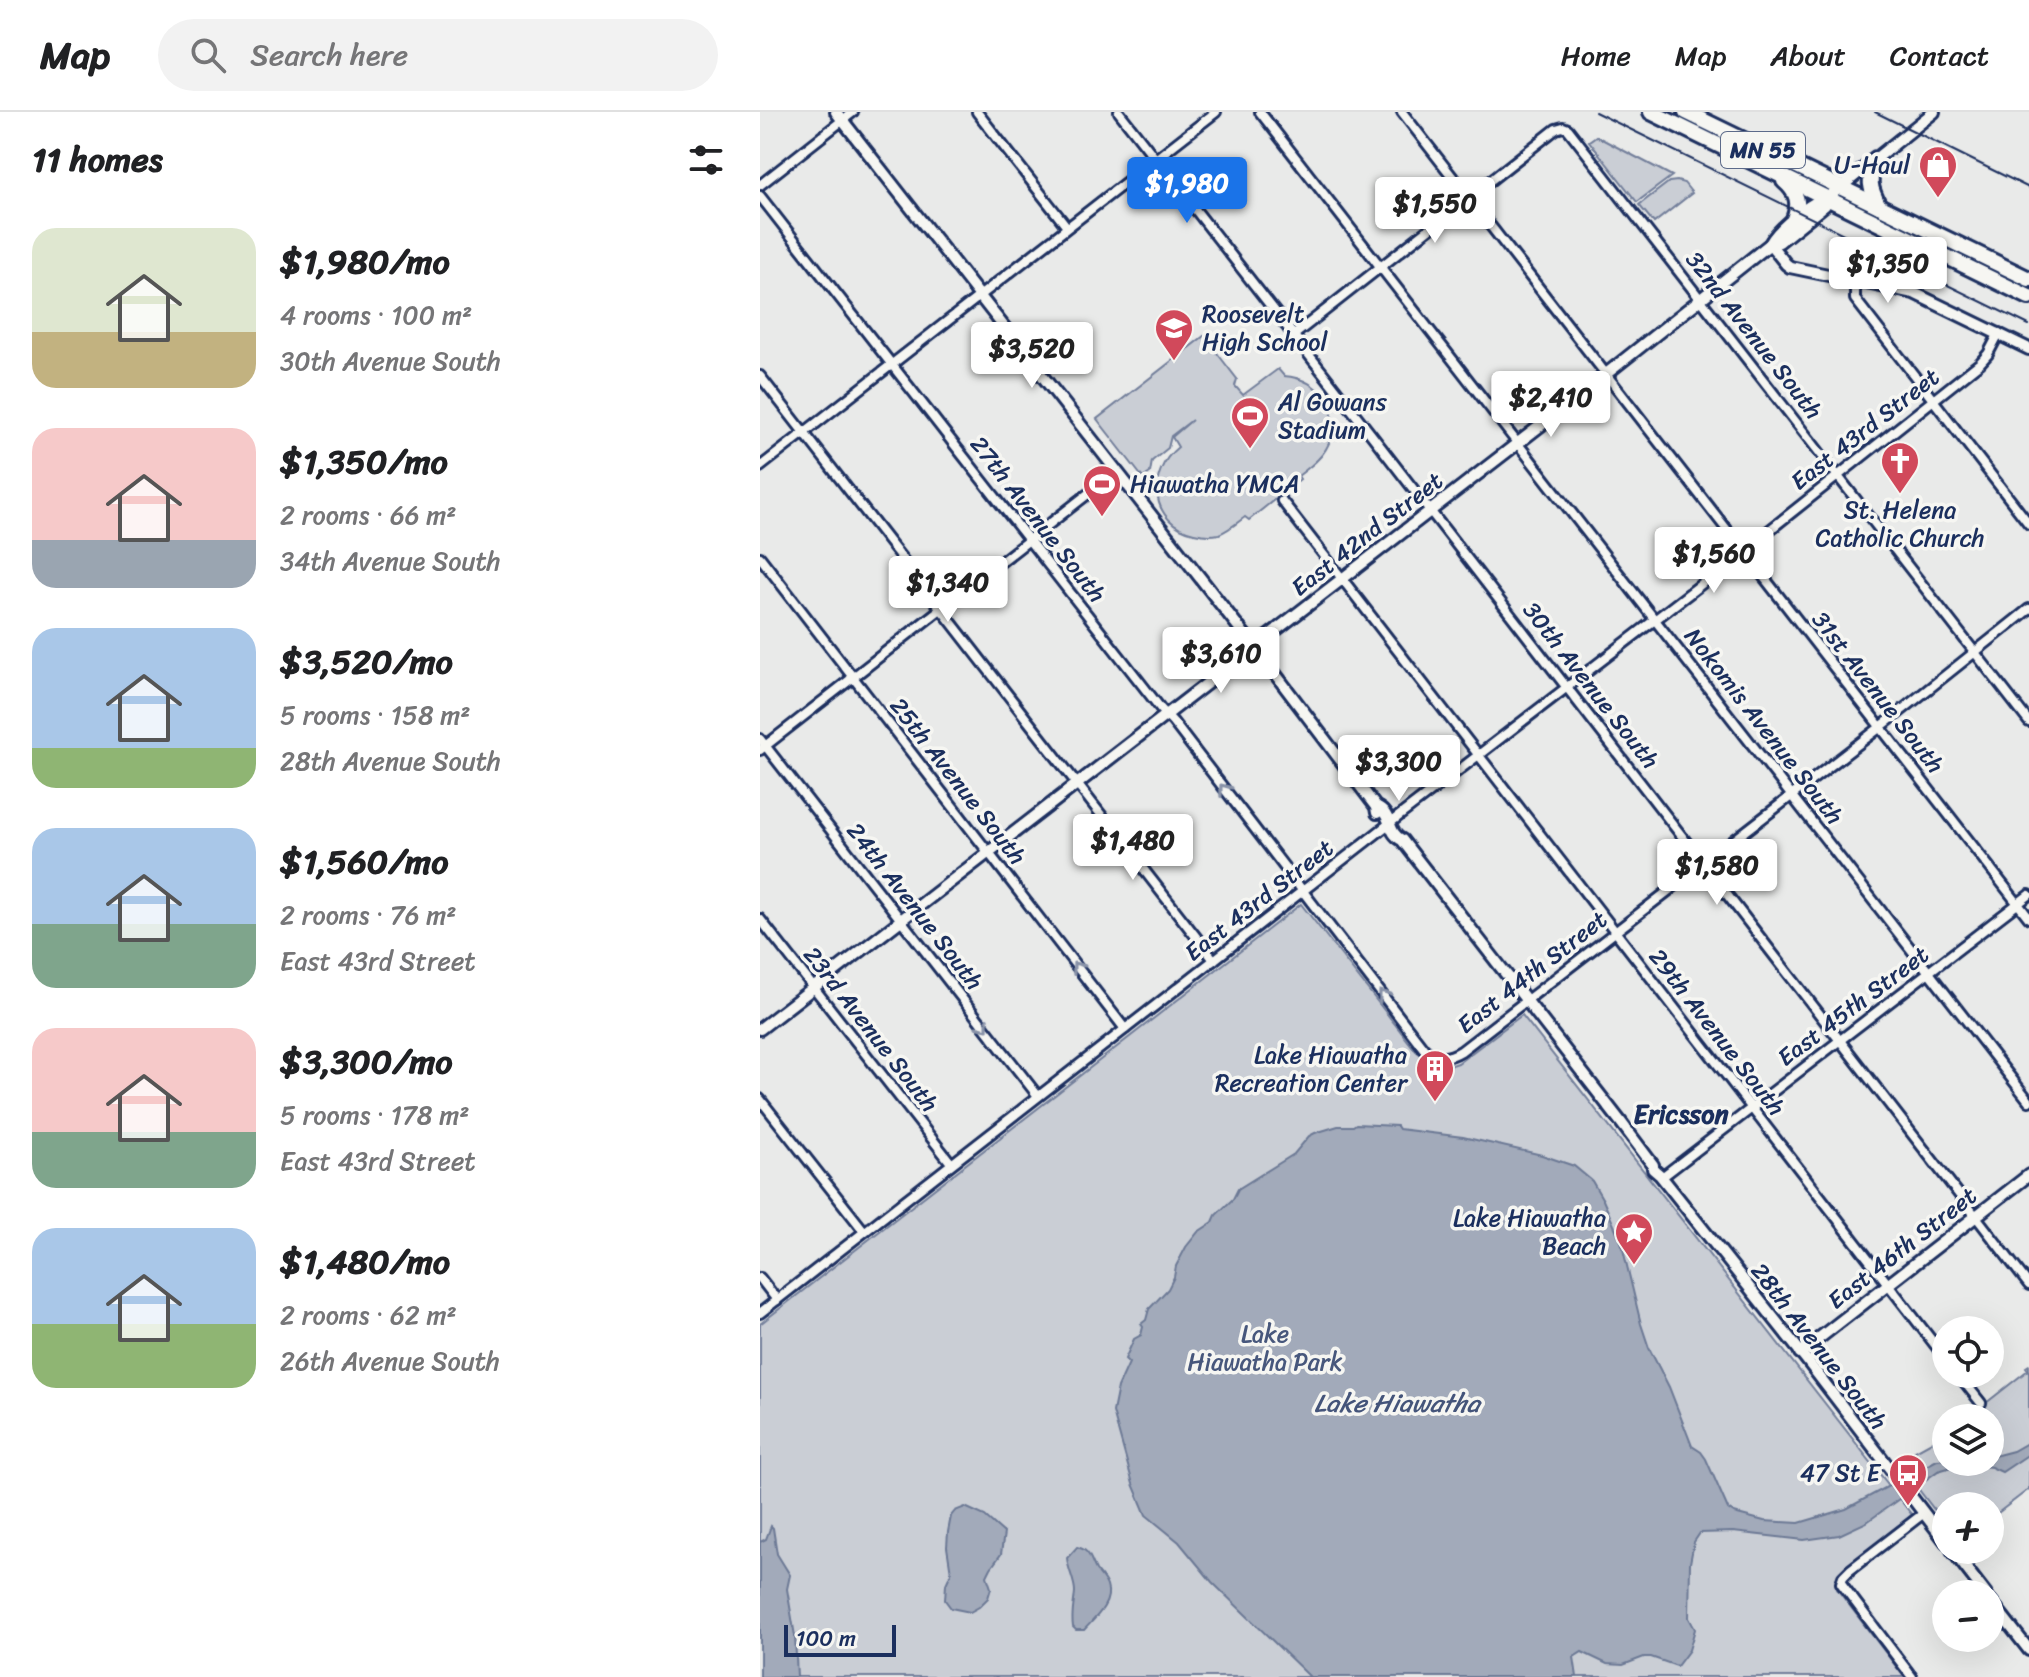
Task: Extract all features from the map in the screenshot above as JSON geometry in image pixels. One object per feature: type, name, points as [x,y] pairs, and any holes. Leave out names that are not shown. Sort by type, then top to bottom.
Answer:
[{"type":"highway","name":"MN 55","points":[[1651,112],[2029,297]]},
{"type":"highway","name":"MN 55","points":[[1686,112],[2029,279]]},
{"type":"highway","points":[[1876,159],[1870,181],[1879,206]]},
{"type":"highway","points":[[1772,170],[1797,196],[1798,207],[1794,219]]},
{"type":"street","points":[[760,185],[839,116],[853,112]]},
{"type":"street","points":[[977,112],[1067,227]]},
{"type":"street","name":"30th Avenue South","points":[[1119,112],[2029,1285]]},
{"type":"street","points":[[760,467],[1216,112]]},
{"type":"street","name":"Nokomis Avenue South","points":[[1260,112],[2029,1101]]},
{"type":"street","name":"31st Avenue South","points":[[1402,112],[2029,918]]},
{"type":"street","name":"East 42nd Street","points":[[1770,244],[1774,235],[1821,199],[1827,198],[1934,112]]},
{"type":"street","name":"28th Avenue South","points":[[839,116],[1376,807],[1386,814],[1397,838],[1402,840],[1659,1169],[1661,1176],[1932,1524]]},
{"type":"street","name":"32nd Avenue South","points":[[1469,198],[1556,129],[1568,129],[2029,722]]},
{"type":"street","name":"27th Avenue South","points":[[760,196],[1424,1049],[1432,1055]]},
{"type":"street","points":[[1294,335],[1469,198]]},
{"type":"street","name":"East 42nd Street","points":[[760,1029],[1770,244],[1779,242],[1822,208],[1827,198]]},
{"type":"street","points":[[1770,244],[1790,267],[1914,293],[2029,349]]},
{"type":"street","points":[[1855,281],[1855,299],[2029,524]]},
{"type":"street","name":"East 43rd Street","points":[[760,1313],[1743,551],[1980,363],[1999,333]]},
{"type":"street","points":[[760,376],[1214,960]]},
{"type":"street","points":[[762,745],[1116,472]]},
{"type":"street","name":"29th Avenue South","points":[[1282,501],[1932,1341]]},
{"type":"street","name":"25th Avenue South","points":[[760,557],[1125,1029]]},
{"type":"street","name":"East 44th Street","points":[[1432,1055],[1452,1057],[1880,728],[2029,609]]},
{"type":"street","name":"24th Avenue South","points":[[762,745],[1038,1096]]},
{"type":"street","name":"East 45th Street","points":[[1661,1176],[2029,895]]},
{"type":"street","name":"23rd Avenue South","points":[[760,919],[951,1163]]},
{"type":"street","points":[[760,1099],[864,1231]]},
{"type":"street","name":"East 46th Street","points":[[1800,1353],[2029,1175]]},
{"type":"street","points":[[760,1278],[777,1300]]},
{"type":"street","points":[[1969,1388],[1981,1403]]},
{"type":"street","points":[[1912,1677],[1841,1583],[1850,1570],[1924,1513]]},
{"type":"street","points":[[1963,1564],[1975,1580]]},
{"type":"street","points":[[2004,1618],[2029,1650]]},
{"type":"green space","points":[[1596,136],[1672,176],[1637,202],[1589,141]]},
{"type":"green space","points":[[1669,182],[1684,183],[1692,193],[1654,223],[1639,205]]},
{"type":"green space","name":"Al Gowans Stadium","points":[[1204,336],[1237,379],[1235,386],[1243,395],[1278,369],[1284,376],[1309,383],[1319,391],[1331,411],[1333,424],[1326,449],[1298,476],[1300,479],[1249,520],[1245,517],[1223,532],[1210,535],[1179,528],[1168,519],[1158,496],[1157,483],[1161,470],[1178,447],[1172,437],[1192,420],[1171,436],[1168,448],[1152,461],[1150,473],[1143,478],[1097,419]]},
{"type":"green space","name":"Lake Hiawatha Park","points":[[1301,904],[1416,1051],[1435,1065],[1458,1063],[1522,1015],[1912,1515],[1840,1572],[1836,1579],[1837,1589],[1904,1677],[760,1677],[760,1324]]},
{"type":"green space","points":[[2029,1365],[2029,1489],[2004,1508],[2004,1492],[1932,1492],[1932,1507],[1897,1461],[1932,1442],[1932,1476],[2004,1476],[2004,1404],[1985,1404],[2028,1370],[2026,1367]]},
{"type":"water","name":"Lake Hiawatha","points":[[1338,1126],[1397,1126],[1399,1129],[1463,1137],[1542,1155],[1574,1166],[1592,1181],[1621,1241],[1649,1348],[1669,1387],[1692,1446],[1706,1459],[1728,1509],[1734,1513],[1764,1521],[1799,1523],[1846,1509],[1932,1463],[1932,1475],[1867,1522],[1839,1535],[1804,1540],[1733,1532],[1700,1533],[1694,1542],[1690,1563],[1689,1618],[1695,1629],[1689,1650],[1677,1666],[1651,1657],[1623,1665],[1607,1664],[1582,1652],[1574,1657],[1577,1677],[1310,1677],[1212,1582],[1179,1542],[1146,1515],[1133,1484],[1113,1412],[1118,1387],[1129,1363],[1125,1359],[1134,1339],[1141,1335],[1141,1324],[1146,1320],[1149,1309],[1168,1289],[1186,1247],[1198,1232],[1213,1222],[1238,1189],[1294,1154],[1309,1136]]},
{"type":"water","name":"Lake Hiawatha","points":[[2029,1442],[2029,1454],[2004,1471],[2004,1453]]},
{"type":"water","points":[[965,1507],[985,1516],[1004,1533],[1001,1554],[987,1576],[991,1588],[988,1598],[970,1612],[951,1608],[945,1600],[946,1584],[951,1573],[947,1547],[951,1516]]},
{"type":"water","points":[[771,1526],[777,1554],[790,1575],[787,1589],[795,1636],[797,1677],[760,1677],[760,1542],[766,1539]]},
{"type":"water","points":[[1077,1547],[1085,1550],[1108,1592],[1102,1610],[1084,1630],[1073,1627],[1075,1588],[1067,1558]]},
{"type":"tram line","points":[[1595,112],[2029,325]]},
{"type":"railway","points":[[1875,112],[2029,188]]},
{"type":"place","name":"U-Haul","points":[[1938,199]]},
{"type":"place","name":"Roosevelt High School","points":[[1174,362]]},
{"type":"place","name":"Al Gowans Stadium","points":[[1250,450]]},
{"type":"place","name":"St. Helena Catholic Church","points":[[1900,495]]},
{"type":"place","name":"Hiawatha YMCA","points":[[1102,518]]},
{"type":"place","name":"Lake Hiawatha Recreation Center","points":[[1435,1103]]},
{"type":"place","name":"Lake Hiawatha Beach","points":[[1634,1266]]},
{"type":"place","name":"47 St E","points":[[1908,1507]]},
{"type":"district","name":"Ericsson","points":[[1681,1114]]}]
